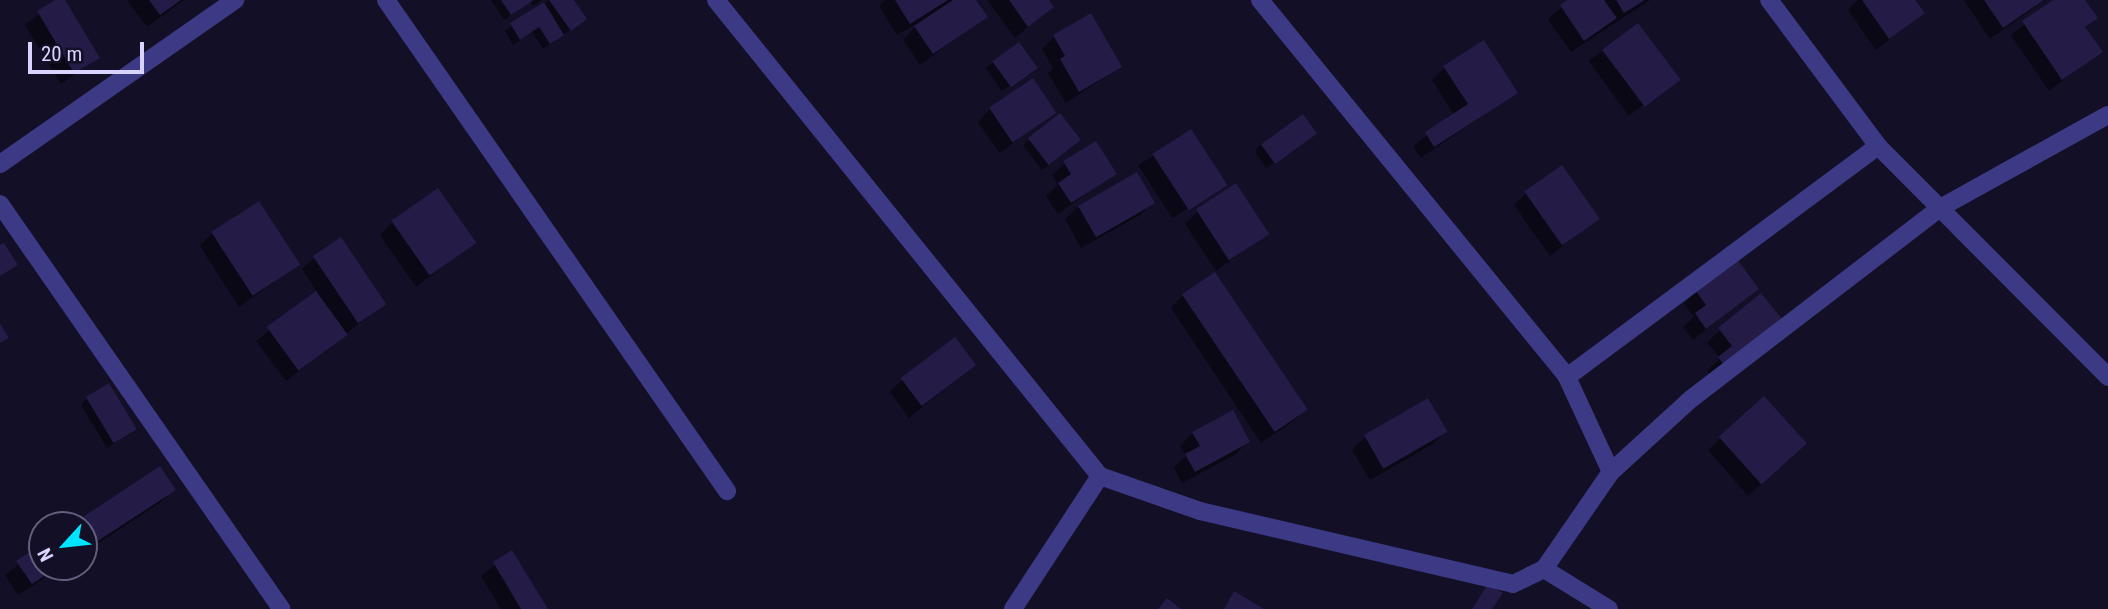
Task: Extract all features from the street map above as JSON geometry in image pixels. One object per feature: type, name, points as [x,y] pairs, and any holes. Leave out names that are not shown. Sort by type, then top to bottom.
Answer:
[{"type":"street","points":[[0,164],[234,0]]},
{"type":"street","points":[[386,0],[727,491]]},
{"type":"street","points":[[716,0],[1100,476],[1200,511],[1513,584],[1544,569],[1611,472],[1692,399],[1940,208],[2108,115]]},
{"type":"street","points":[[1260,0],[1567,377],[1611,472]]},
{"type":"street","points":[[1769,0],[1878,146],[2108,377]]},
{"type":"street","points":[[1567,377],[1878,146]]},
{"type":"street","points":[[0,204],[281,609]]},
{"type":"street","points":[[1013,609],[1100,476]]},
{"type":"street","points":[[1544,569],[1609,609]]},
{"type":"building","points":[[55,0],[65,0],[100,58],[74,73],[37,11]]},
{"type":"building","points":[[149,0],[181,0],[160,15]]},
{"type":"building","points":[[501,0],[534,0],[511,15]]},
{"type":"building","points":[[549,0],[574,0],[587,19],[571,31]]},
{"type":"building","points":[[895,0],[948,0],[910,24]]},
{"type":"building","points":[[953,0],[976,0],[988,17],[933,54],[914,26]]},
{"type":"building","points":[[1009,0],[1049,0],[1054,7],[1028,27]]},
{"type":"building","points":[[1567,0],[1604,0],[1617,18],[1584,41],[1560,5]]},
{"type":"building","points":[[1616,0],[1645,0],[1624,13]]},
{"type":"building","points":[[1862,0],[1915,0],[1925,13],[1889,39]]},
{"type":"building","points":[[1984,0],[2044,0],[2003,28]]},
{"type":"building","points":[[2053,0],[2085,0],[2098,18],[2085,27],[2103,52],[2062,80],[2022,21]]},
{"type":"building","points":[[544,2],[564,35],[550,44],[539,27],[520,40],[510,23]]},
{"type":"building","points":[[1091,13],[1122,67],[1079,92],[1060,59],[1065,56],[1053,35]]},
{"type":"building","points":[[1638,23],[1681,80],[1645,107],[1602,50]]},
{"type":"building","points":[[1484,40],[1518,93],[1434,147],[1425,132],[1468,104],[1443,66]]},
{"type":"building","points":[[1019,42],[1038,68],[1011,87],[992,61]]},
{"type":"building","points":[[1033,78],[1056,113],[1013,142],[989,108]]},
{"type":"building","points":[[1060,113],[1081,140],[1049,165],[1028,138]]},
{"type":"building","points":[[1303,114],[1317,133],[1275,164],[1261,145]]},
{"type":"building","points":[[1191,129],[1227,185],[1189,210],[1152,154]]},
{"type":"building","points":[[1096,141],[1117,174],[1071,203],[1058,183],[1071,174],[1063,161]]},
{"type":"building","points":[[1562,165],[1600,219],[1562,245],[1524,191]]},
{"type":"building","points":[[1137,172],[1155,203],[1096,237],[1078,206]]},
{"type":"building","points":[[1236,183],[1269,234],[1229,260],[1196,209]]},
{"type":"building","points":[[438,188],[476,243],[430,276],[391,221]]},
{"type":"building","points":[[259,201],[300,265],[253,296],[211,232]]},
{"type":"building","points":[[341,237],[386,304],[358,323],[313,256]]},
{"type":"building","points":[[4,243],[18,265],[0,276],[0,245]]},
{"type":"building","points":[[1737,259],[1759,289],[1706,329],[1695,313],[1706,305],[1695,290]]},
{"type":"building","points":[[1215,272],[1308,410],[1275,432],[1182,294]]},
{"type":"building","points":[[316,291],[348,335],[298,371],[267,327]]},
{"type":"building","points":[[1761,293],[1787,325],[1730,373],[1718,357],[1732,346],[1718,328]]},
{"type":"building","points":[[0,323],[9,338],[0,343]]},
{"type":"building","points":[[955,337],[976,365],[922,406],[901,378]]},
{"type":"building","points":[[109,383],[137,429],[114,443],[86,397]]},
{"type":"building","points":[[1764,396],[1807,444],[1761,484],[1719,437]]},
{"type":"building","points":[[1428,398],[1448,432],[1383,469],[1364,435]]},
{"type":"building","points":[[1233,410],[1250,442],[1195,472],[1185,454],[1200,446],[1192,432]]},
{"type":"building","points":[[160,466],[176,490],[98,541],[98,511],[92,511]]},
{"type":"building","points":[[512,550],[548,609],[521,609],[493,562]]},
{"type":"building","points":[[28,553],[28,578],[16,561]]},
{"type":"building","points":[[1488,584],[1503,593],[1492,609],[1472,609]]},
{"type":"building","points":[[1234,591],[1264,609],[1224,609]]},
{"type":"building","points":[[1167,598],[1181,609],[1158,609]]}]
